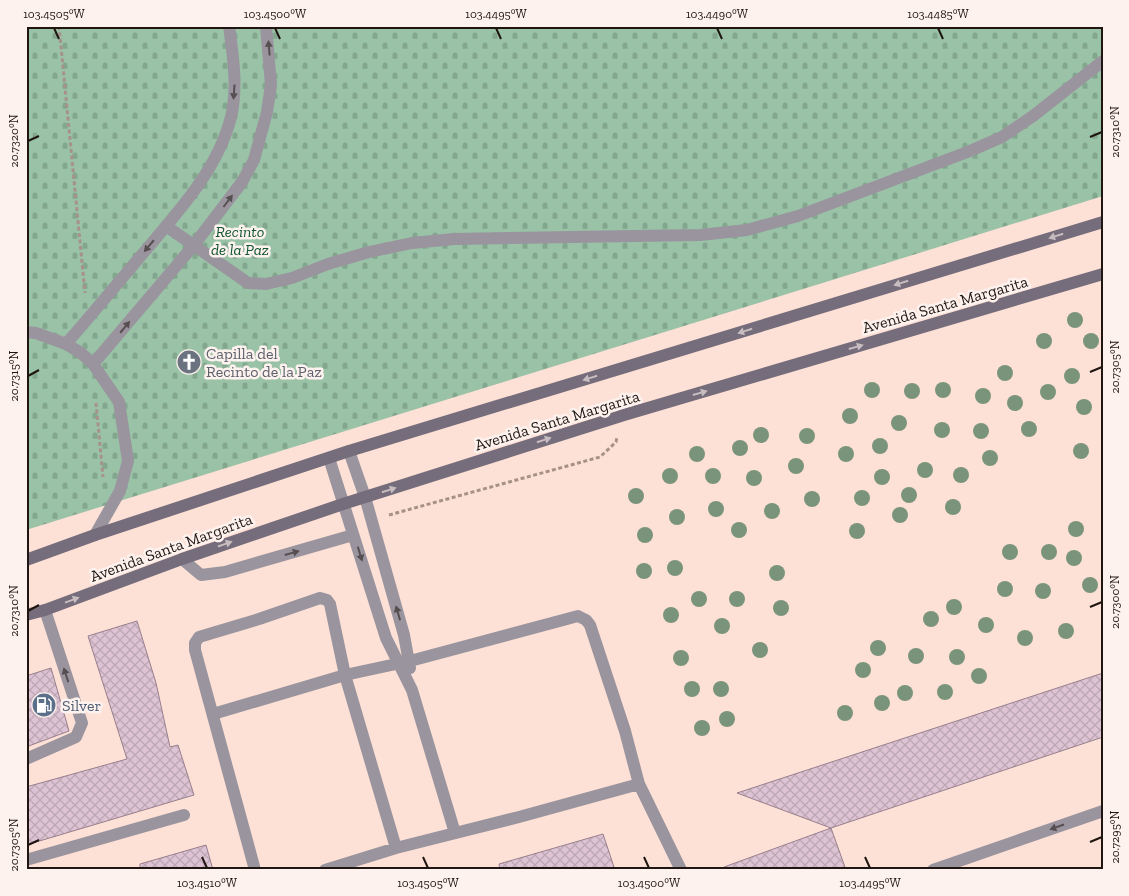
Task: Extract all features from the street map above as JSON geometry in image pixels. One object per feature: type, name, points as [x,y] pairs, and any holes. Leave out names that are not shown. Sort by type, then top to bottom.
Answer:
[{"type":"main road","name":"Avenida Santa Margarita","points":[[26,560],[95,535],[349,451],[1103,222]]},
{"type":"main road","name":"Avenida Santa Margarita","points":[[26,615],[45,610],[182,559],[365,497],[624,415],[1103,274]]},
{"type":"street","points":[[66,344],[166,226],[202,179],[215,158],[225,136],[231,116],[235,89],[234,56],[229,26]]},
{"type":"street","points":[[94,364],[194,246],[242,182],[254,160],[267,112],[271,85],[266,26]]},
{"type":"street","points":[[166,226],[248,283],[266,284],[292,278],[328,264],[369,252],[412,243],[454,239],[700,235],[747,230],[798,216],[1002,137],[1034,116],[1103,61]]},
{"type":"street","points":[[26,332],[36,333],[66,344],[94,364],[119,402],[128,461],[120,491],[95,535]]},
{"type":"street","points":[[349,451],[365,497],[404,635],[404,662],[456,834]]},
{"type":"street","points":[[329,458],[386,638],[404,662]]},
{"type":"street","points":[[182,559],[202,575],[226,572],[354,535]]},
{"type":"street","points":[[255,870],[195,650],[195,643],[199,637],[320,598],[330,604],[346,675],[396,848]]},
{"type":"street","points":[[26,759],[76,737],[82,722],[45,610]]},
{"type":"street","points":[[213,714],[346,675],[404,662],[578,616],[586,620],[590,625],[625,731],[639,784],[681,870]]},
{"type":"street","points":[[324,870],[396,848],[456,834],[639,784]]},
{"type":"street","points":[[933,870],[952,866],[1103,811]]},
{"type":"street","points":[[26,860],[184,815]]},
{"type":"path","points":[[386,516],[600,457],[616,442],[624,415]]},
{"type":"green space","name":"Recinto de la Paz","points":[[26,26],[1103,26],[1103,196],[26,530]]},
{"type":"building","points":[[137,621],[156,683],[170,747],[178,745],[194,795],[26,845],[26,787],[127,759],[88,636]]},
{"type":"building","name":"Silver","points":[[51,668],[69,731],[26,747],[26,676]]},
{"type":"building","points":[[1103,673],[1103,737],[831,828],[737,793]]},
{"type":"building","points":[[831,828],[846,870],[724,870],[724,867]]},
{"type":"building","points":[[603,834],[615,870],[500,870],[499,864]]},
{"type":"building","points":[[206,845],[213,870],[140,870],[140,864]]},
{"type":"place","name":"Capilla del Recinto de la Paz","points":[[189,362]]},
{"type":"place","name":"Silver","points":[[44,705]]}]
